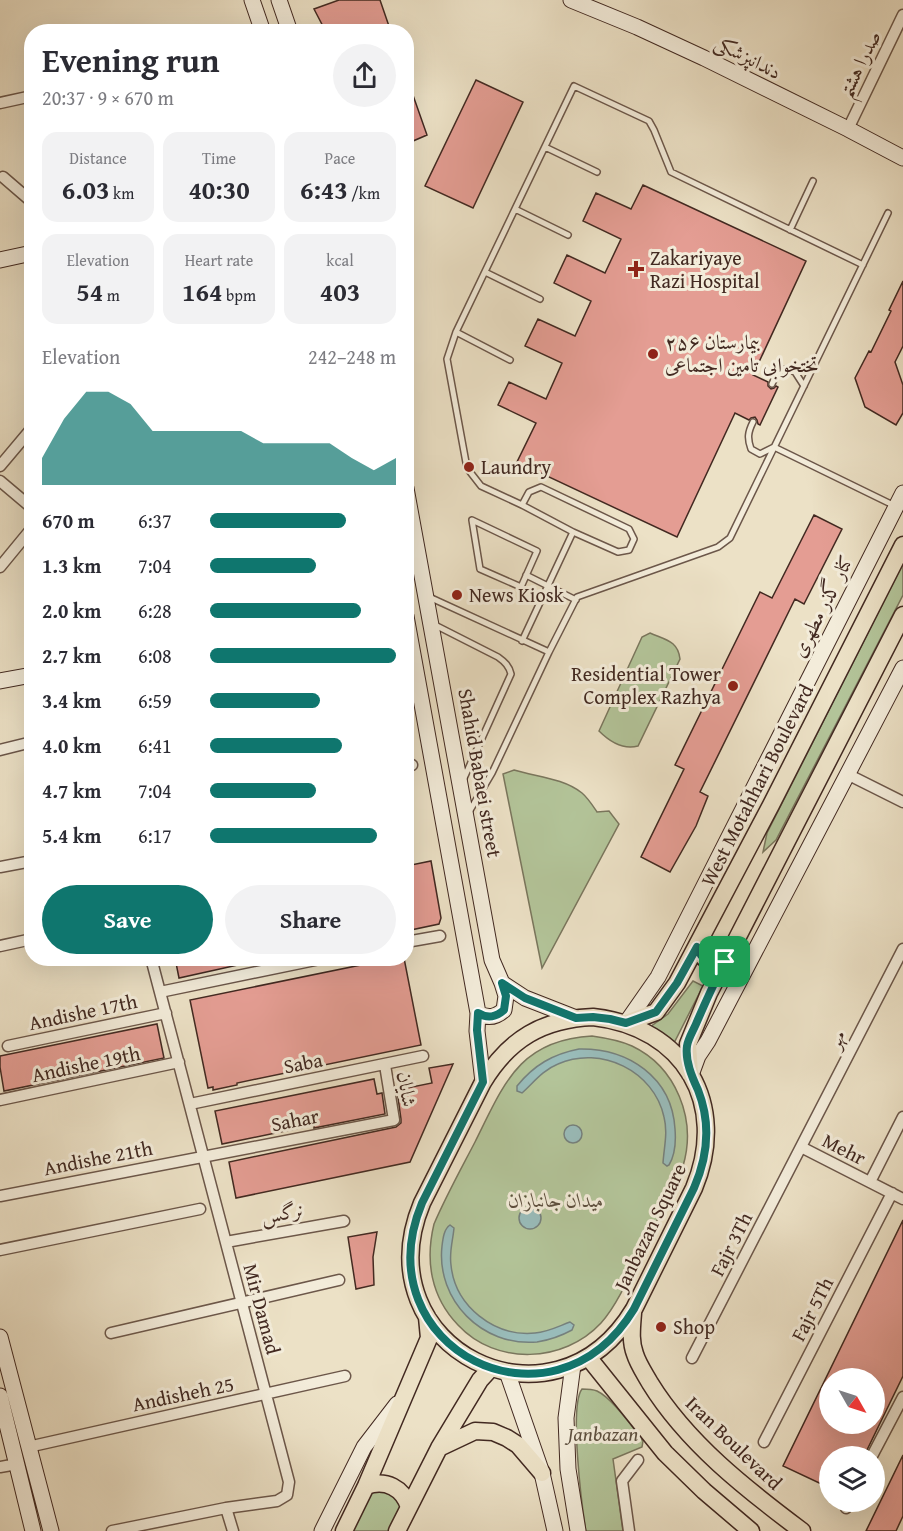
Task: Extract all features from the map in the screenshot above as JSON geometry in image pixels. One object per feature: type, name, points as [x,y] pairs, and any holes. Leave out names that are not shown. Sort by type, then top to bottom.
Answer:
[{"type":"main road","name":"West Motahhari Boulevard","points":[[626,1023],[656,1012],[677,983],[771,805],[903,545]]},
{"type":"main road","points":[[691,1075],[687,1044],[709,993],[903,615]]},
{"type":"main road","points":[[697,947],[698,952],[705,959],[715,963],[725,962]]},
{"type":"main road","name":"Janbazan Square","points":[[593,1017],[626,1023],[656,1038],[675,1055],[691,1075],[703,1106],[706,1123],[707,1140],[701,1173],[634,1309],[615,1336],[602,1347],[581,1361],[557,1370],[540,1373],[524,1374],[499,1370],[475,1361],[460,1353],[447,1342],[426,1316],[419,1301],[411,1268],[410,1251],[416,1218],[422,1203],[483,1082],[502,1055],[514,1044],[544,1026],[576,1018],[593,1017]]},
{"type":"main road","name":"Iran Boulevard","points":[[634,1309],[631,1334],[635,1354],[663,1403],[688,1434],[769,1506],[802,1531]]},
{"type":"main road","points":[[344,1531],[410,1387],[429,1338],[426,1316]]},
{"type":"main road","points":[[581,1361],[665,1453],[704,1491],[751,1531]]},
{"type":"main road","points":[[397,1531],[438,1448],[480,1380],[499,1370]]},
{"type":"main road","points":[[438,1448],[475,1431],[493,1432],[518,1445],[542,1473]]},
{"type":"main road","points":[[366,1486],[380,1483],[393,1486],[403,1495],[409,1507]]},
{"type":"street","points":[[252,0],[260,24]]},
{"type":"street","points":[[279,0],[287,24]]},
{"type":"street","name":"دندانپزشکی","points":[[571,0],[588,3],[704,58],[903,158]]},
{"type":"street","name":"صدرا هشتم","points":[[848,129],[903,15]]},
{"type":"street","points":[[0,103],[24,98]]},
{"type":"street","points":[[3,177],[24,195]]},
{"type":"street","points":[[0,260],[24,255]]},
{"type":"street","points":[[0,466],[24,438]]},
{"type":"street","points":[[0,481],[24,501]]},
{"type":"street","name":"کنار گذر مطهری","points":[[626,1023],[658,977],[900,500]]},
{"type":"street","name":"Shahid Babaei street","points":[[414,529],[492,960],[502,983]]},
{"type":"street","points":[[0,567],[24,538]]},
{"type":"street","points":[[414,660],[478,1013],[477,1030],[483,1082]]},
{"type":"street","points":[[691,1075],[698,1056],[708,1041],[903,668]]},
{"type":"street","points":[[0,681],[24,676]]},
{"type":"street","points":[[0,750],[24,744]]},
{"type":"street","points":[[847,774],[903,802]]},
{"type":"street","points":[[0,867],[24,862]]},
{"type":"street","points":[[414,941],[440,936]]},
{"type":"street","points":[[0,946],[24,941]]},
{"type":"street","name":"مهر","points":[[801,1147],[903,949]]},
{"type":"street","name":"Mir Damad","points":[[119,1530],[226,1508],[277,1501],[287,1495],[289,1482],[154,966]]},
{"type":"street","points":[[160,992],[287,966]]},
{"type":"street","points":[[478,1013],[492,1017],[504,1010],[506,996],[502,983]]},
{"type":"street","points":[[502,983],[525,998],[576,1018]]},
{"type":"street","name":"Andishe 17th","points":[[8,1046],[166,1013]]},
{"type":"street","name":"Saba","points":[[190,1104],[423,1056]]},
{"type":"street","name":"Andishe 19th","points":[[0,1100],[179,1062]]},
{"type":"street","name":"شایان","points":[[385,1065],[394,1120]]},
{"type":"street","points":[[870,1182],[903,1118]]},
{"type":"street","name":"Sahar","points":[[204,1156],[394,1120]]},
{"type":"street","name":"Mehr","points":[[801,1147],[903,1199]]},
{"type":"street","name":"Fajr 3Th","points":[[692,1358],[801,1147]]},
{"type":"street","name":"Andishe 21th","points":[[0,1196],[204,1156]]},
{"type":"street","name":"Fajr 5Th","points":[[764,1442],[892,1193]]},
{"type":"street","points":[[0,1250],[200,1209]]},
{"type":"street","name":"نرگس","points":[[226,1242],[344,1221]]},
{"type":"street","points":[[111,1333],[339,1280]]},
{"type":"street","points":[[0,1337],[51,1531]]},
{"type":"street","points":[[578,1531],[568,1469],[566,1418],[581,1361]]},
{"type":"street","points":[[499,1370],[542,1473],[555,1531]]},
{"type":"street","name":"Andisheh 25","points":[[28,1447],[345,1376]]},
{"type":"street","points":[[322,1531],[364,1447],[410,1387]]},
{"type":"street","points":[[0,1396],[33,1531]]},
{"type":"street","points":[[877,1446],[903,1397]]},
{"type":"street","points":[[628,1531],[622,1480],[638,1460]]},
{"type":"street","points":[[0,1467],[17,1464]]},
{"type":"street","points":[[226,1508],[233,1531]]},
{"type":"lane","points":[[522,505],[530,492],[541,487],[629,529],[634,539],[629,550],[618,552],[481,486],[467,468],[447,359],[456,332],[574,86],[648,121],[671,172],[863,265]]},
{"type":"lane","points":[[545,147],[597,172]]},
{"type":"lane","points":[[790,230],[813,181]]},
{"type":"lane","points":[[515,209],[568,235]]},
{"type":"lane","points":[[466,816],[492,773],[577,597],[718,547],[730,538],[888,213]]},
{"type":"lane","points":[[485,272],[540,299]]},
{"type":"lane","points":[[456,332],[510,360]]},
{"type":"lane","points":[[772,384],[777,373],[785,369],[795,372],[804,386]]},
{"type":"lane","points":[[753,422],[748,439],[751,449],[760,454],[774,447],[900,500]]},
{"type":"lane","points":[[472,520],[537,551],[526,575],[521,587],[480,569],[472,520]]},
{"type":"lane","points":[[522,640],[573,532]]},
{"type":"lane","points":[[526,575],[576,600]]},
{"type":"lane","points":[[427,596],[549,652]]},
{"type":"lane","points":[[432,624],[498,657],[505,662],[511,674],[461,785]]},
{"type":"green space","points":[[903,563],[903,595],[776,840],[763,852],[767,833]]},
{"type":"green space","points":[[650,633],[674,645],[680,659],[638,746],[622,746],[599,731],[642,637]]},
{"type":"green space","points":[[514,770],[558,781],[575,788],[586,797],[597,812],[609,811],[619,824],[542,968],[503,774]]},
{"type":"green space","points":[[693,981],[703,986],[673,1045],[650,1027],[668,1014]]},
{"type":"green space","name":"میدان جانبازان","points":[[592,1036],[632,1046],[647,1055],[671,1081],[685,1113],[687,1148],[683,1166],[620,1294],[601,1323],[586,1336],[568,1346],[550,1352],[510,1353],[491,1348],[458,1325],[442,1303],[436,1290],[432,1278],[430,1251],[434,1224],[495,1102],[517,1069],[547,1046],[567,1039]]},
{"type":"green space","name":"Janbazan","points":[[582,1389],[597,1391],[609,1400],[643,1441],[642,1447],[613,1459],[623,1531],[586,1531],[576,1435],[578,1399]]},
{"type":"green space","points":[[366,1486],[403,1495],[397,1531],[344,1531]]},
{"type":"water","points":[[579,1049],[597,1050],[630,1060],[656,1081],[666,1094],[675,1129],[675,1148],[669,1165],[663,1163],[666,1129],[658,1101],[637,1075],[623,1066],[608,1060],[574,1059],[548,1070],[522,1093],[517,1091],[517,1086],[537,1066],[552,1057]]},
{"type":"water","points":[[569,1125],[577,1125],[582,1130],[580,1141],[569,1143],[564,1138],[564,1130]]},
{"type":"water","points":[[530,1207],[538,1210],[541,1218],[538,1226],[530,1229],[522,1226],[519,1218],[522,1210]]},
{"type":"water","points":[[450,1225],[454,1228],[450,1255],[454,1280],[469,1306],[479,1316],[505,1330],[520,1333],[535,1333],[570,1322],[574,1325],[572,1330],[542,1341],[517,1342],[498,1337],[481,1328],[467,1316],[455,1301],[442,1266],[443,1237]]},
{"type":"building","points":[[339,0],[380,0],[388,24],[322,24],[314,9]]},
{"type":"building","points":[[476,80],[523,102],[473,208],[425,186]]},
{"type":"building","points":[[414,98],[427,135],[414,141]]},
{"type":"building","name":"بیمارستان ۲۵۶ تختخوابی تامین اجتماعی","points":[[643,185],[806,261],[753,375],[768,382],[771,389],[778,387],[760,425],[755,417],[749,420],[735,413],[677,537],[517,462],[536,423],[498,405],[509,382],[546,399],[562,363],[525,346],[538,319],[575,336],[591,301],[554,283],[567,255],[605,273],[621,239],[583,221],[596,193],[631,209]]},
{"type":"building","points":[[903,281],[903,346],[895,362],[903,385],[903,413],[896,425],[865,407],[855,378],[869,351],[871,352]]},
{"type":"building","points":[[814,515],[842,529],[804,604],[795,599],[700,792],[708,796],[696,826],[670,872],[641,857],[684,769],[675,765],[760,592],[772,598]]},
{"type":"building","points":[[431,861],[441,918],[439,924],[414,929],[414,864]]},
{"type":"building","points":[[177,966],[233,966],[179,978]]},
{"type":"building","points":[[356,966],[406,966],[421,1045],[213,1090],[213,1087],[208,1088],[190,1000]]},
{"type":"building","points":[[157,1024],[164,1058],[4,1091],[0,1056]]},
{"type":"building","points":[[453,1064],[410,1162],[236,1198],[229,1162],[396,1127],[401,1123],[397,1090],[432,1083],[429,1068]]},
{"type":"building","points":[[374,1079],[377,1094],[382,1093],[385,1114],[314,1128],[314,1125],[222,1144],[215,1111]]},
{"type":"building","points":[[903,1220],[903,1376],[885,1413],[885,1368],[831,1368]]},
{"type":"building","points":[[377,1232],[373,1257],[374,1285],[356,1289],[348,1237]]},
{"type":"building","points":[[819,1392],[819,1434],[875,1434],[869,1446],[819,1446],[819,1483],[783,1466]]},
{"type":"building","points":[[903,1455],[903,1516],[896,1531],[866,1531],[875,1512],[885,1512],[885,1492]]},
{"type":"place","name":"Zakariyaye Razi Hospital","points":[[636,269]]},
{"type":"place","name":"بیمارستان ۲۵۶ تختخوابی تامین اجتماعی","points":[[653,354]]},
{"type":"place","name":"Laundry","points":[[469,467]]},
{"type":"place","name":"News Kiosk","points":[[457,595]]},
{"type":"place","name":"Residential Tower Complex Razhya","points":[[733,686]]},
{"type":"place","name":"Shop","points":[[661,1327]]},
{"type":"route","points":[[697,947],[701,956],[710,962],[725,962],[687,1044],[691,1075],[703,1106],[706,1123],[707,1140],[701,1173],[625,1323],[615,1336],[588,1357],[557,1370],[524,1374],[507,1372],[490,1368],[460,1353],[447,1342],[426,1316],[414,1285],[410,1251],[416,1218],[422,1203],[483,1082],[477,1030],[478,1013],[492,1017],[504,1010],[506,996],[502,983],[525,998],[576,1018],[593,1017],[626,1023],[656,1012],[677,983],[697,947]]}]
